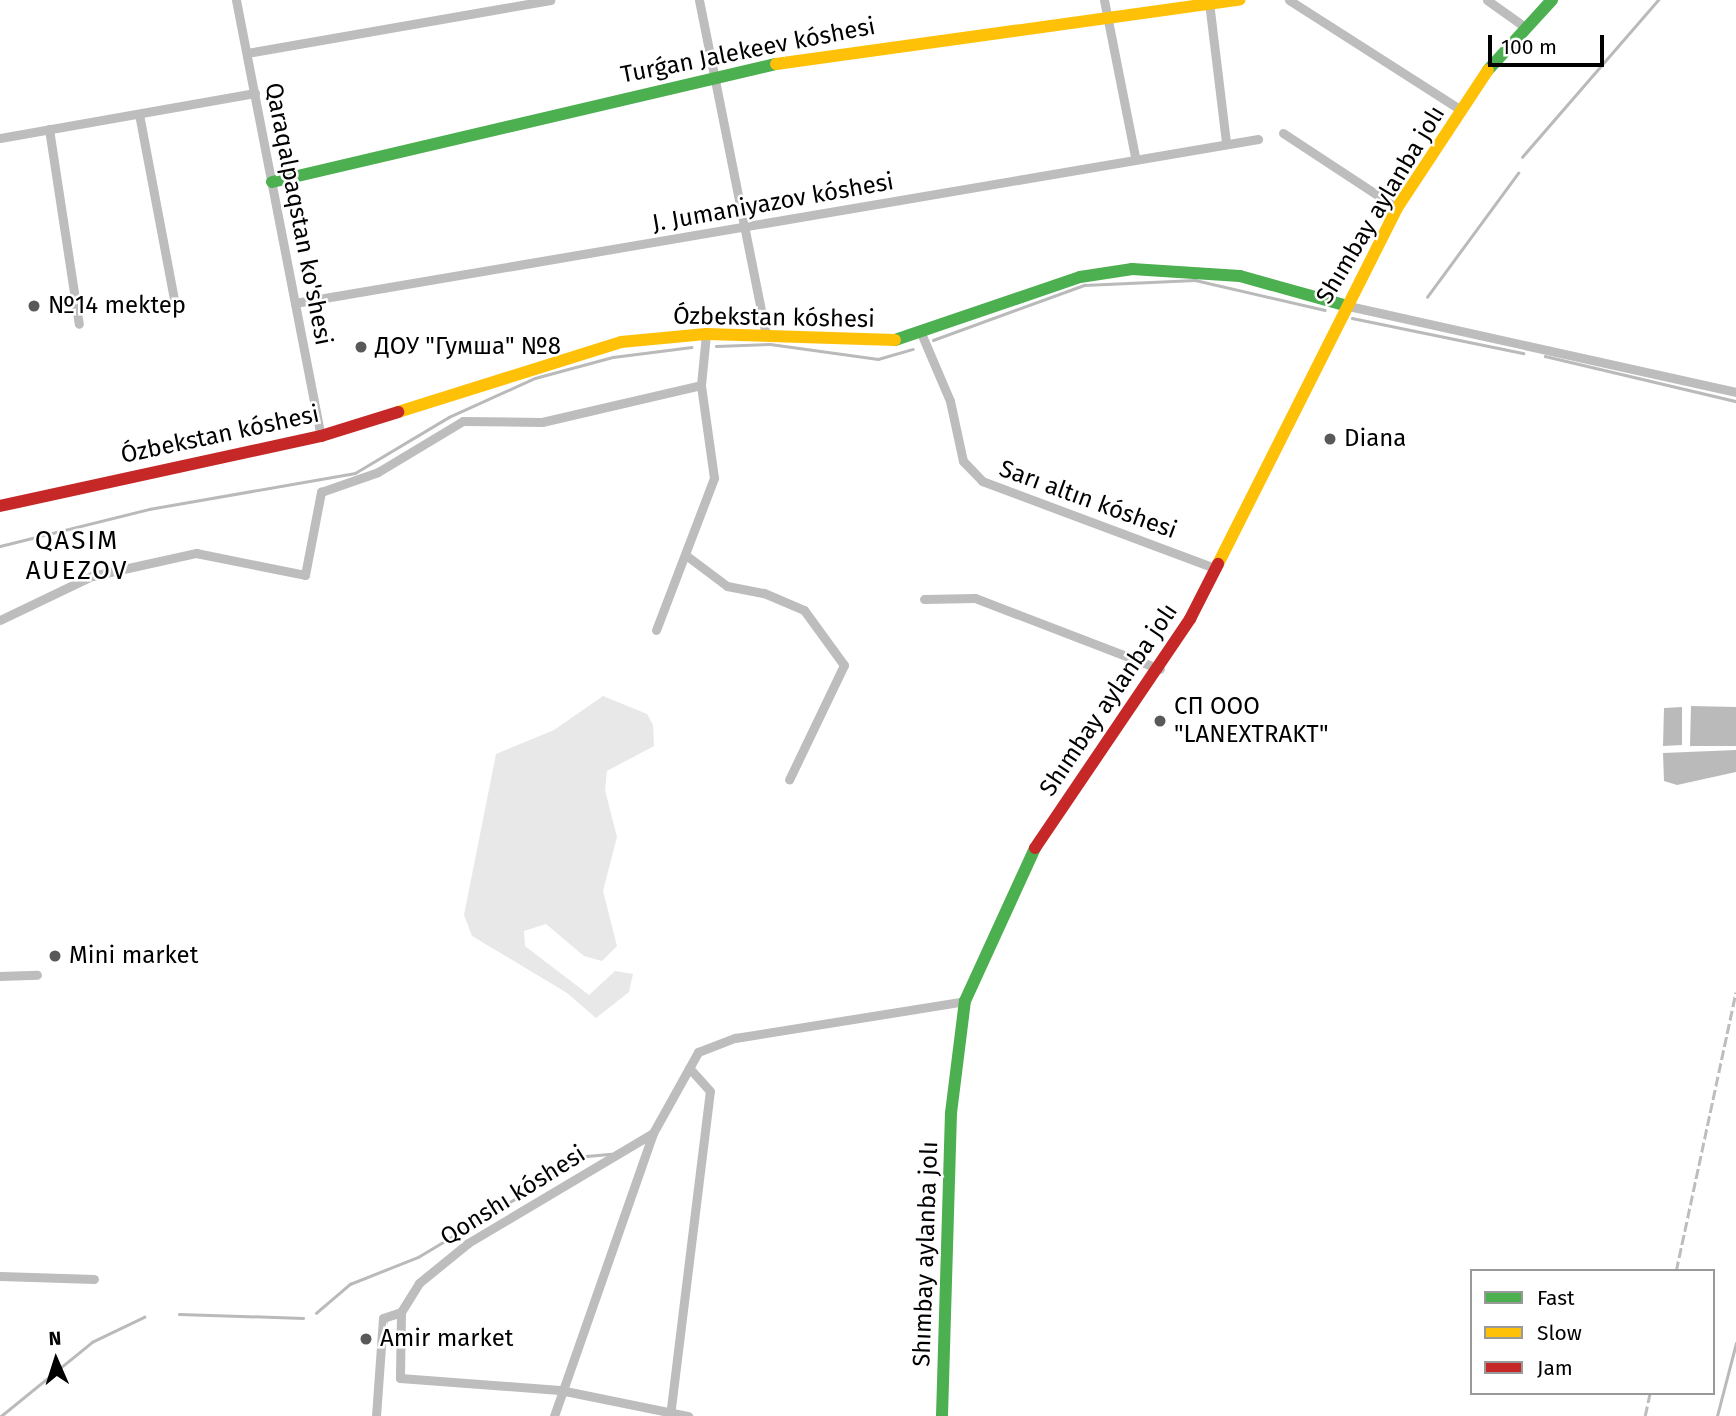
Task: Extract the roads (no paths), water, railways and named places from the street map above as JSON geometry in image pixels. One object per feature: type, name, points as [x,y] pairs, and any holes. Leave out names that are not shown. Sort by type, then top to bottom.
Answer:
[{"type":"street","name":"Qaraqalpaqstan ko'shesi","points":[[236,0],[321,436]]},
{"type":"street","points":[[247,53],[550,0]]},
{"type":"street","points":[[699,0],[713,74],[749,229],[766,335]]},
{"type":"street","points":[[1104,0],[1135,157]]},
{"type":"street","name":"Turǵan Jalekeev kóshesi","points":[[271,182],[713,74],[1107,14],[1240,0]]},
{"type":"street","points":[[1289,0],[1461,110]]},
{"type":"street","points":[[1487,0],[1525,27]]},
{"type":"street","name":"Shımbay aylanba jolı","points":[[942,1416],[951,1113],[965,1001],[1029,857],[1160,669],[1215,568],[1344,305],[1397,208],[1461,110],[1525,27],[1552,0]]},
{"type":"street","points":[[1209,2],[1226,142]]},
{"type":"street","points":[[0,138],[255,93]]},
{"type":"street","points":[[139,114],[174,299]]},
{"type":"street","points":[[49,129],[79,324]]},
{"type":"street","points":[[1283,134],[1397,208]]},
{"type":"street","name":"J. Jumaniyazov kóshesi","points":[[295,303],[749,229],[1135,157],[1258,139]]},
{"type":"street","name":"Ózbekstan kóshesi","points":[[0,506],[321,436],[572,354],[706,334],[766,335],[860,344],[921,333],[1080,277],[1132,269],[1240,276],[1344,305]]},
{"type":"street","points":[[1344,305],[1736,393]]},
{"type":"street","name":"Sarı altın kóshesi","points":[[921,333],[950,401],[963,461],[982,481],[1215,568]]},
{"type":"street","points":[[656,630],[687,556],[714,478],[701,385],[706,334]]},
{"type":"street","points":[[0,620],[92,576],[196,553],[305,575],[321,492],[378,472],[463,422],[542,422],[701,385]]},
{"type":"street","points":[[687,556],[727,586],[764,593],[804,610],[844,665],[789,780]]},
{"type":"street","points":[[924,599],[975,597],[1160,669]]},
{"type":"street","points":[[0,976],[37,975]]},
{"type":"street","name":"Qonshı kóshesi","points":[[554,1416],[560,1390],[653,1133],[698,1052],[735,1038],[965,1001]]},
{"type":"street","points":[[671,1414],[710,1091],[690,1068]]},
{"type":"street","name":"Qonshı kóshesi","points":[[376,1416],[378,1334],[383,1318],[401,1312],[419,1283],[468,1243],[653,1133]]},
{"type":"street","points":[[0,1276],[94,1279]]},
{"type":"street","points":[[401,1312],[400,1378],[560,1390],[688,1416]]},
{"type":"waterway","points":[[1522,157],[1658,0]]},
{"type":"waterway","points":[[1427,297],[1518,173]]},
{"type":"waterway","points":[[933,340],[1084,285],[1195,280],[1325,310]]},
{"type":"waterway","points":[[1352,318],[1523,353]]},
{"type":"waterway","points":[[716,346],[770,344],[878,359],[913,349]]},
{"type":"waterway","points":[[0,546],[149,509],[355,473],[449,417],[535,378],[613,357],[691,347]]},
{"type":"waterway","points":[[1545,356],[1736,401]]},
{"type":"waterway","points":[[316,1313],[350,1284],[418,1257],[587,1156],[611,1154]]},
{"type":"waterway","points":[[179,1314],[303,1318]]},
{"type":"waterway","points":[[1,1416],[92,1342],[144,1317]]},
{"type":"waterway","points":[[1717,1416],[1736,1343]]},
{"type":"railway","points":[[1676,1269],[1736,992]]},
{"type":"railway","points":[[1645,1416],[1650,1395]]},
{"type":"place","name":"№14 mektep","points":[[34,306]]},
{"type":"place","name":"ДОУ \"Гумша\" №8","points":[[361,347]]},
{"type":"place","name":"Diana","points":[[1330,439]]},
{"type":"place","name":"СП ООО \"LANEXTRAKT\"","points":[[1160,721]]},
{"type":"place","name":"Mini market","points":[[55,956]]},
{"type":"place","name":"Amir market","points":[[366,1339]]},
{"type":"district","name":"QASIM AUEZOV","points":[[77,556]]}]
